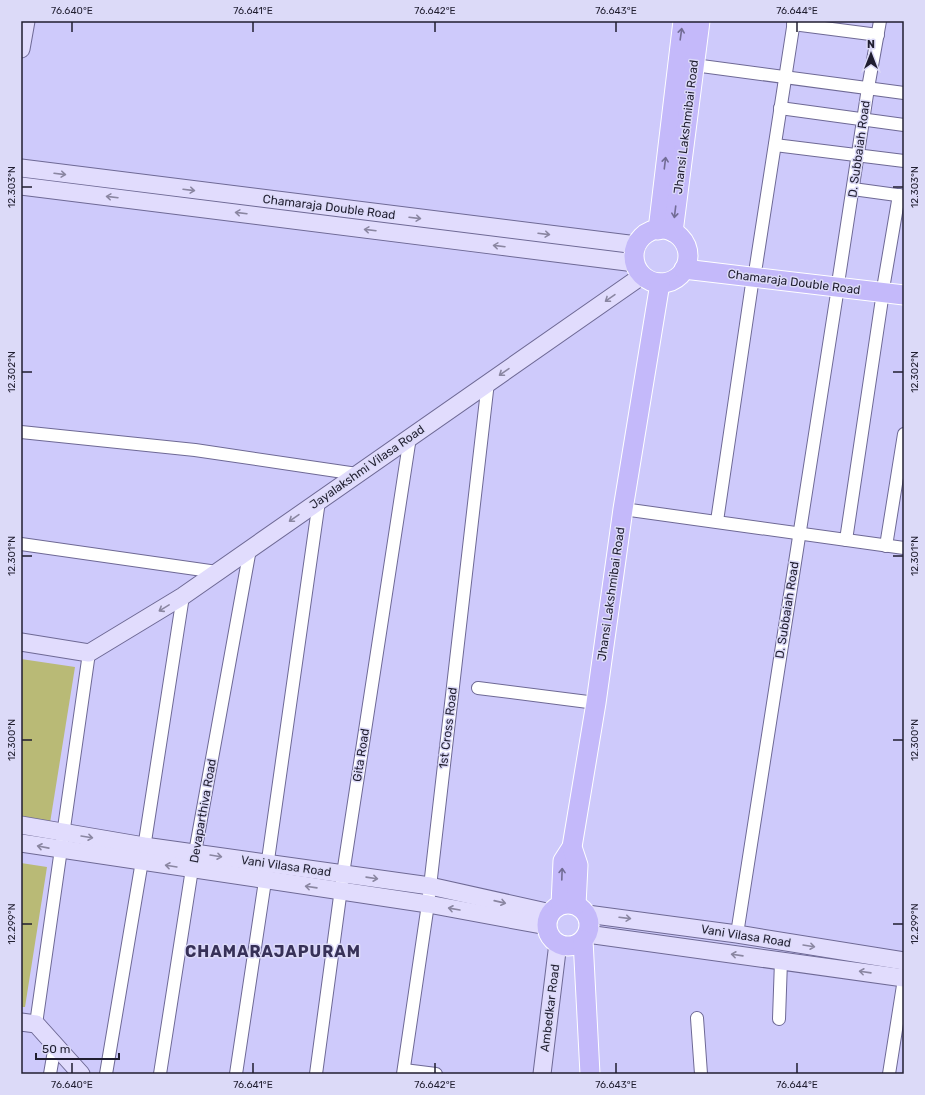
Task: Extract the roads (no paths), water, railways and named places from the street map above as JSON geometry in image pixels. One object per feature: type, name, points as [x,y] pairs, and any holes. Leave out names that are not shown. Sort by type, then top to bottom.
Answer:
[{"type":"main road","points":[[21,49],[26,21]]},
{"type":"main road","name":"Jhansi Lakshmibai Road","points":[[665,231],[684,21]]},
{"type":"main road","name":"Jhansi Lakshmibai Road","points":[[665,231],[694,65],[700,21]]},
{"type":"main road","name":"Chamaraja Double Road","points":[[21,168],[638,261]]},
{"type":"main road","name":"Chamaraja Double Road","points":[[21,186],[638,261]]},
{"type":"main road","points":[[665,231],[684,242],[686,263],[674,280],[660,283],[654,282],[638,261],[642,238],[649,232],[665,231]]},
{"type":"main road","name":"Jayalakshmi Vilasa Road","points":[[89,653],[183,596],[488,382],[638,261]]},
{"type":"main road","name":"Chamaraja Double Road","points":[[686,263],[884,288],[904,295]]},
{"type":"main road","name":"Jhansi Lakshmibai Road","points":[[585,937],[590,928],[564,912],[563,861],[572,847],[596,703],[623,509],[660,283]]},
{"type":"main road","name":"Chamaraja Double Road","points":[[884,288],[904,285]]},
{"type":"main road","points":[[21,642],[89,653]]},
{"type":"main road","name":"Vani Vilasa Road","points":[[21,825],[64,833],[143,854]]},
{"type":"main road","name":"Vani Vilasa Road","points":[[21,843],[62,850],[143,854],[194,861],[266,864],[343,874],[430,886],[564,912],[737,934],[904,961]]},
{"type":"main road","name":"Vani Vilasa Road","points":[[194,861],[265,881],[428,904],[564,912]]},
{"type":"main road","points":[[564,912],[552,939],[558,943],[571,946],[585,937]]},
{"type":"main road","points":[[585,937],[590,1074]]},
{"type":"main road","name":"Vani Vilasa Road","points":[[585,937],[904,978]]},
{"type":"main road","name":"Ambedkar Road","points":[[542,1074],[558,943]]},
{"type":"main road","points":[[29,1023],[55,1045],[81,1074]]},
{"type":"street","name":"D. Subbaiah Road","points":[[737,934],[838,282],[859,156],[868,88],[880,21]]},
{"type":"street","points":[[717,521],[793,23],[878,35]]},
{"type":"street","points":[[694,65],[904,93]]},
{"type":"street","points":[[780,108],[904,125]]},
{"type":"street","points":[[775,145],[904,161]]},
{"type":"street","points":[[846,540],[884,288],[901,195],[853,189]]},
{"type":"street","name":"1st Cross Road","points":[[404,1072],[428,904],[488,382]]},
{"type":"street","points":[[21,432],[195,450],[357,474]]},
{"type":"street","points":[[886,546],[904,434]]},
{"type":"street","name":"Gita Road","points":[[316,1074],[343,874],[410,437]]},
{"type":"street","points":[[236,1074],[319,501]]},
{"type":"street","points":[[623,509],[904,548]]},
{"type":"street","points":[[21,544],[216,572]]},
{"type":"street","name":"Devaparthiva Road","points":[[160,1074],[194,861],[250,549]]},
{"type":"street","points":[[106,1074],[143,854],[183,596]]},
{"type":"street","points":[[29,1023],[62,850],[89,653]]},
{"type":"street","points":[[478,688],[596,703]]},
{"type":"street","points":[[779,1019],[781,961]]},
{"type":"street","points":[[889,1074],[904,978]]},
{"type":"street","points":[[697,1018],[701,1074]]},
{"type":"street","points":[[50,1074],[55,1045]]},
{"type":"street","points":[[404,1072],[436,1074]]},
{"type":"district","name":"CHAMARAJAPURAM","points":[[273,951]]}]
